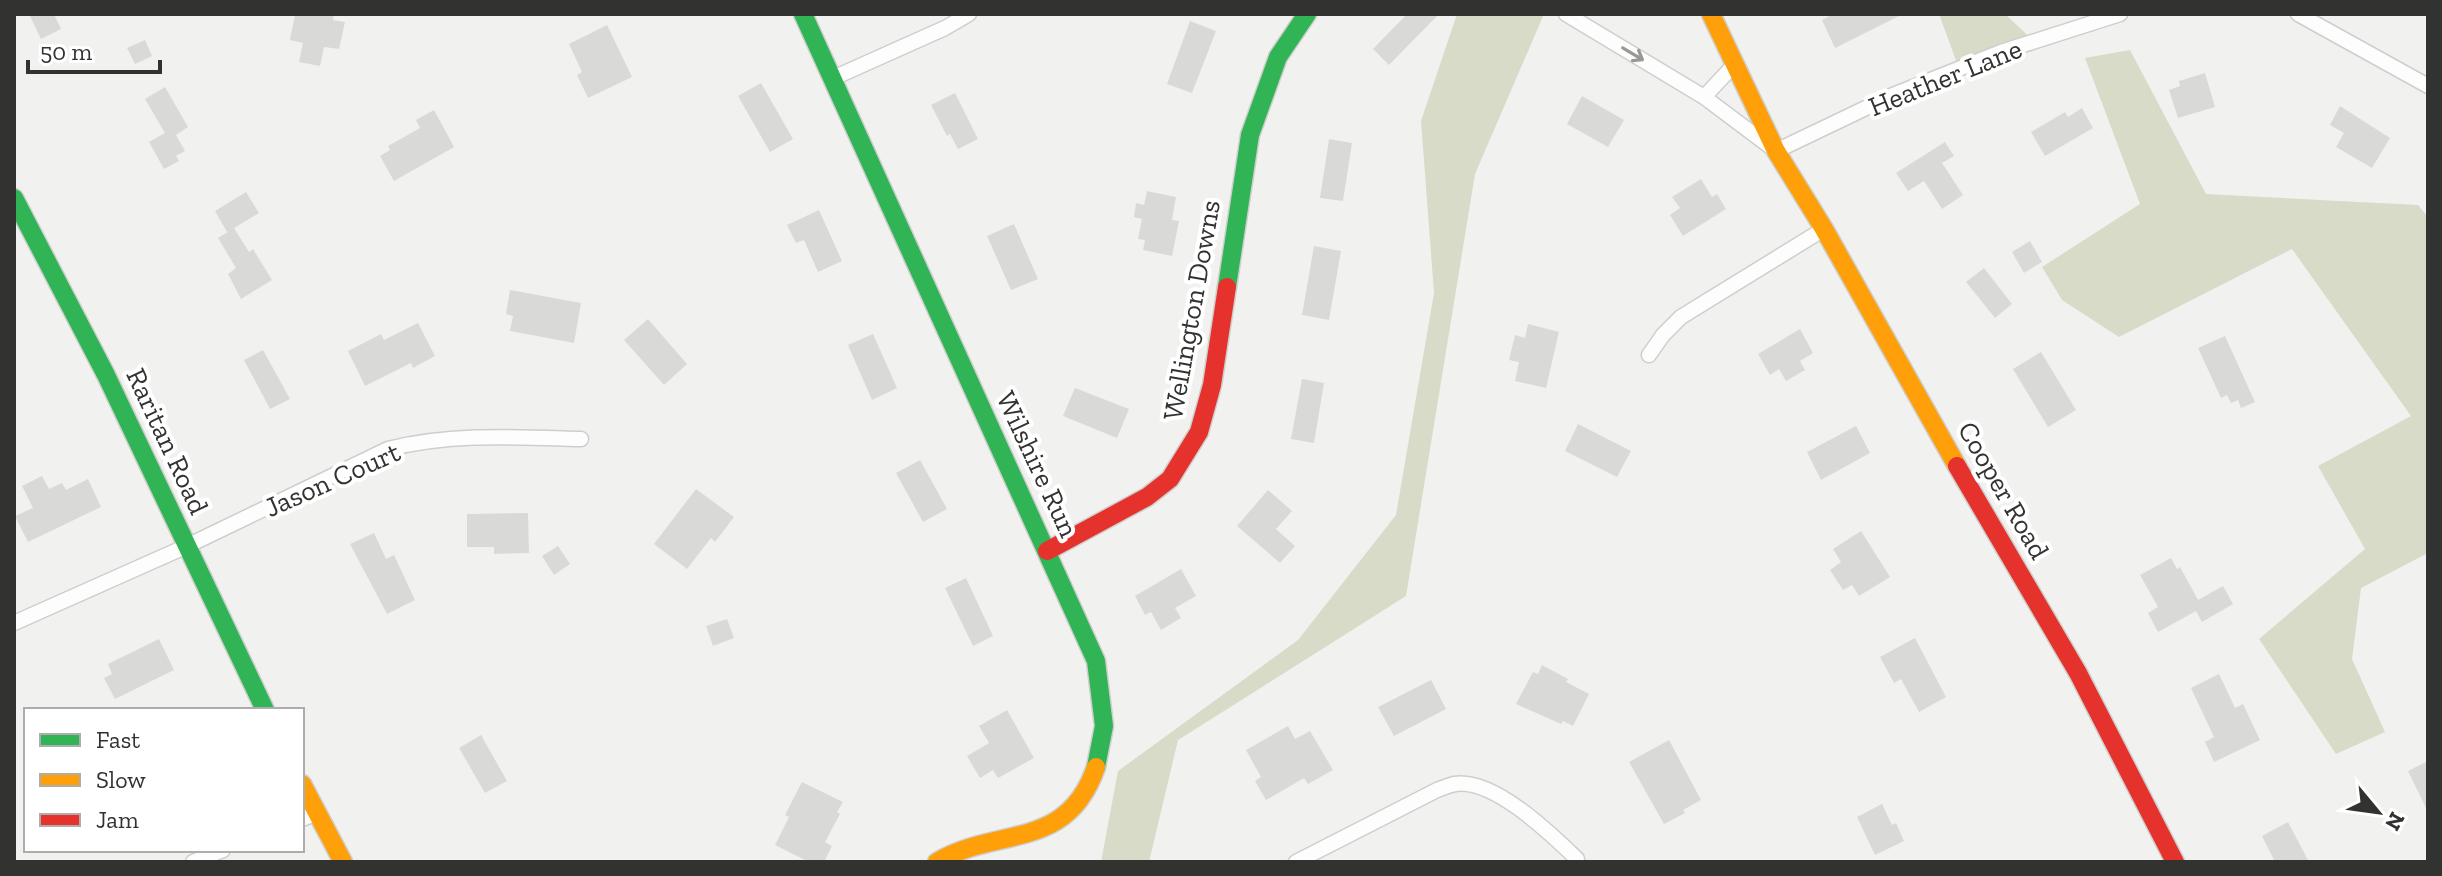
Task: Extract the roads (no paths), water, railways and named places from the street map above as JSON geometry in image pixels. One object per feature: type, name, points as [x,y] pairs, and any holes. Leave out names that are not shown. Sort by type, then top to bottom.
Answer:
[{"type":"street","name":"Wilshire Run","points":[[803,14],[1096,661],[1104,726],[1096,769],[1085,794],[1053,824],[1031,834],[957,850],[937,862]]},
{"type":"street","points":[[831,79],[945,28],[969,14]]},
{"type":"street","name":"Wellington Downs","points":[[1047,551],[1147,497],[1170,479],[1199,432],[1212,385],[1250,135],[1278,57],[1307,14]]},
{"type":"street","name":"Cooper Road","points":[[1566,14],[1704,97],[1776,151]]},
{"type":"street","name":"Cooper Road","points":[[1711,14],[1776,151],[1824,229],[1977,502],[2078,673],[2175,862]]},
{"type":"street","name":"Heather Lane","points":[[1776,151],[1893,95],[2001,52],[2120,14]]},
{"type":"street","points":[[2298,14],[2428,86]]},
{"type":"street","points":[[1704,97],[1735,64]]},
{"type":"street","name":"Raritan Road","points":[[14,198],[20,226],[106,375],[264,708]]},
{"type":"street","points":[[1649,355],[1681,317],[1824,229]]},
{"type":"street","name":"Jason Court","points":[[14,623],[187,546],[388,449],[423,440],[479,437],[581,439]]},
{"type":"street","points":[[1296,862],[1437,790],[1458,783],[1489,792],[1523,811],[1577,859]]},
{"type":"street","points":[[304,792],[310,816],[343,862]]},
{"type":"street","points":[[193,862],[218,852]]}]
